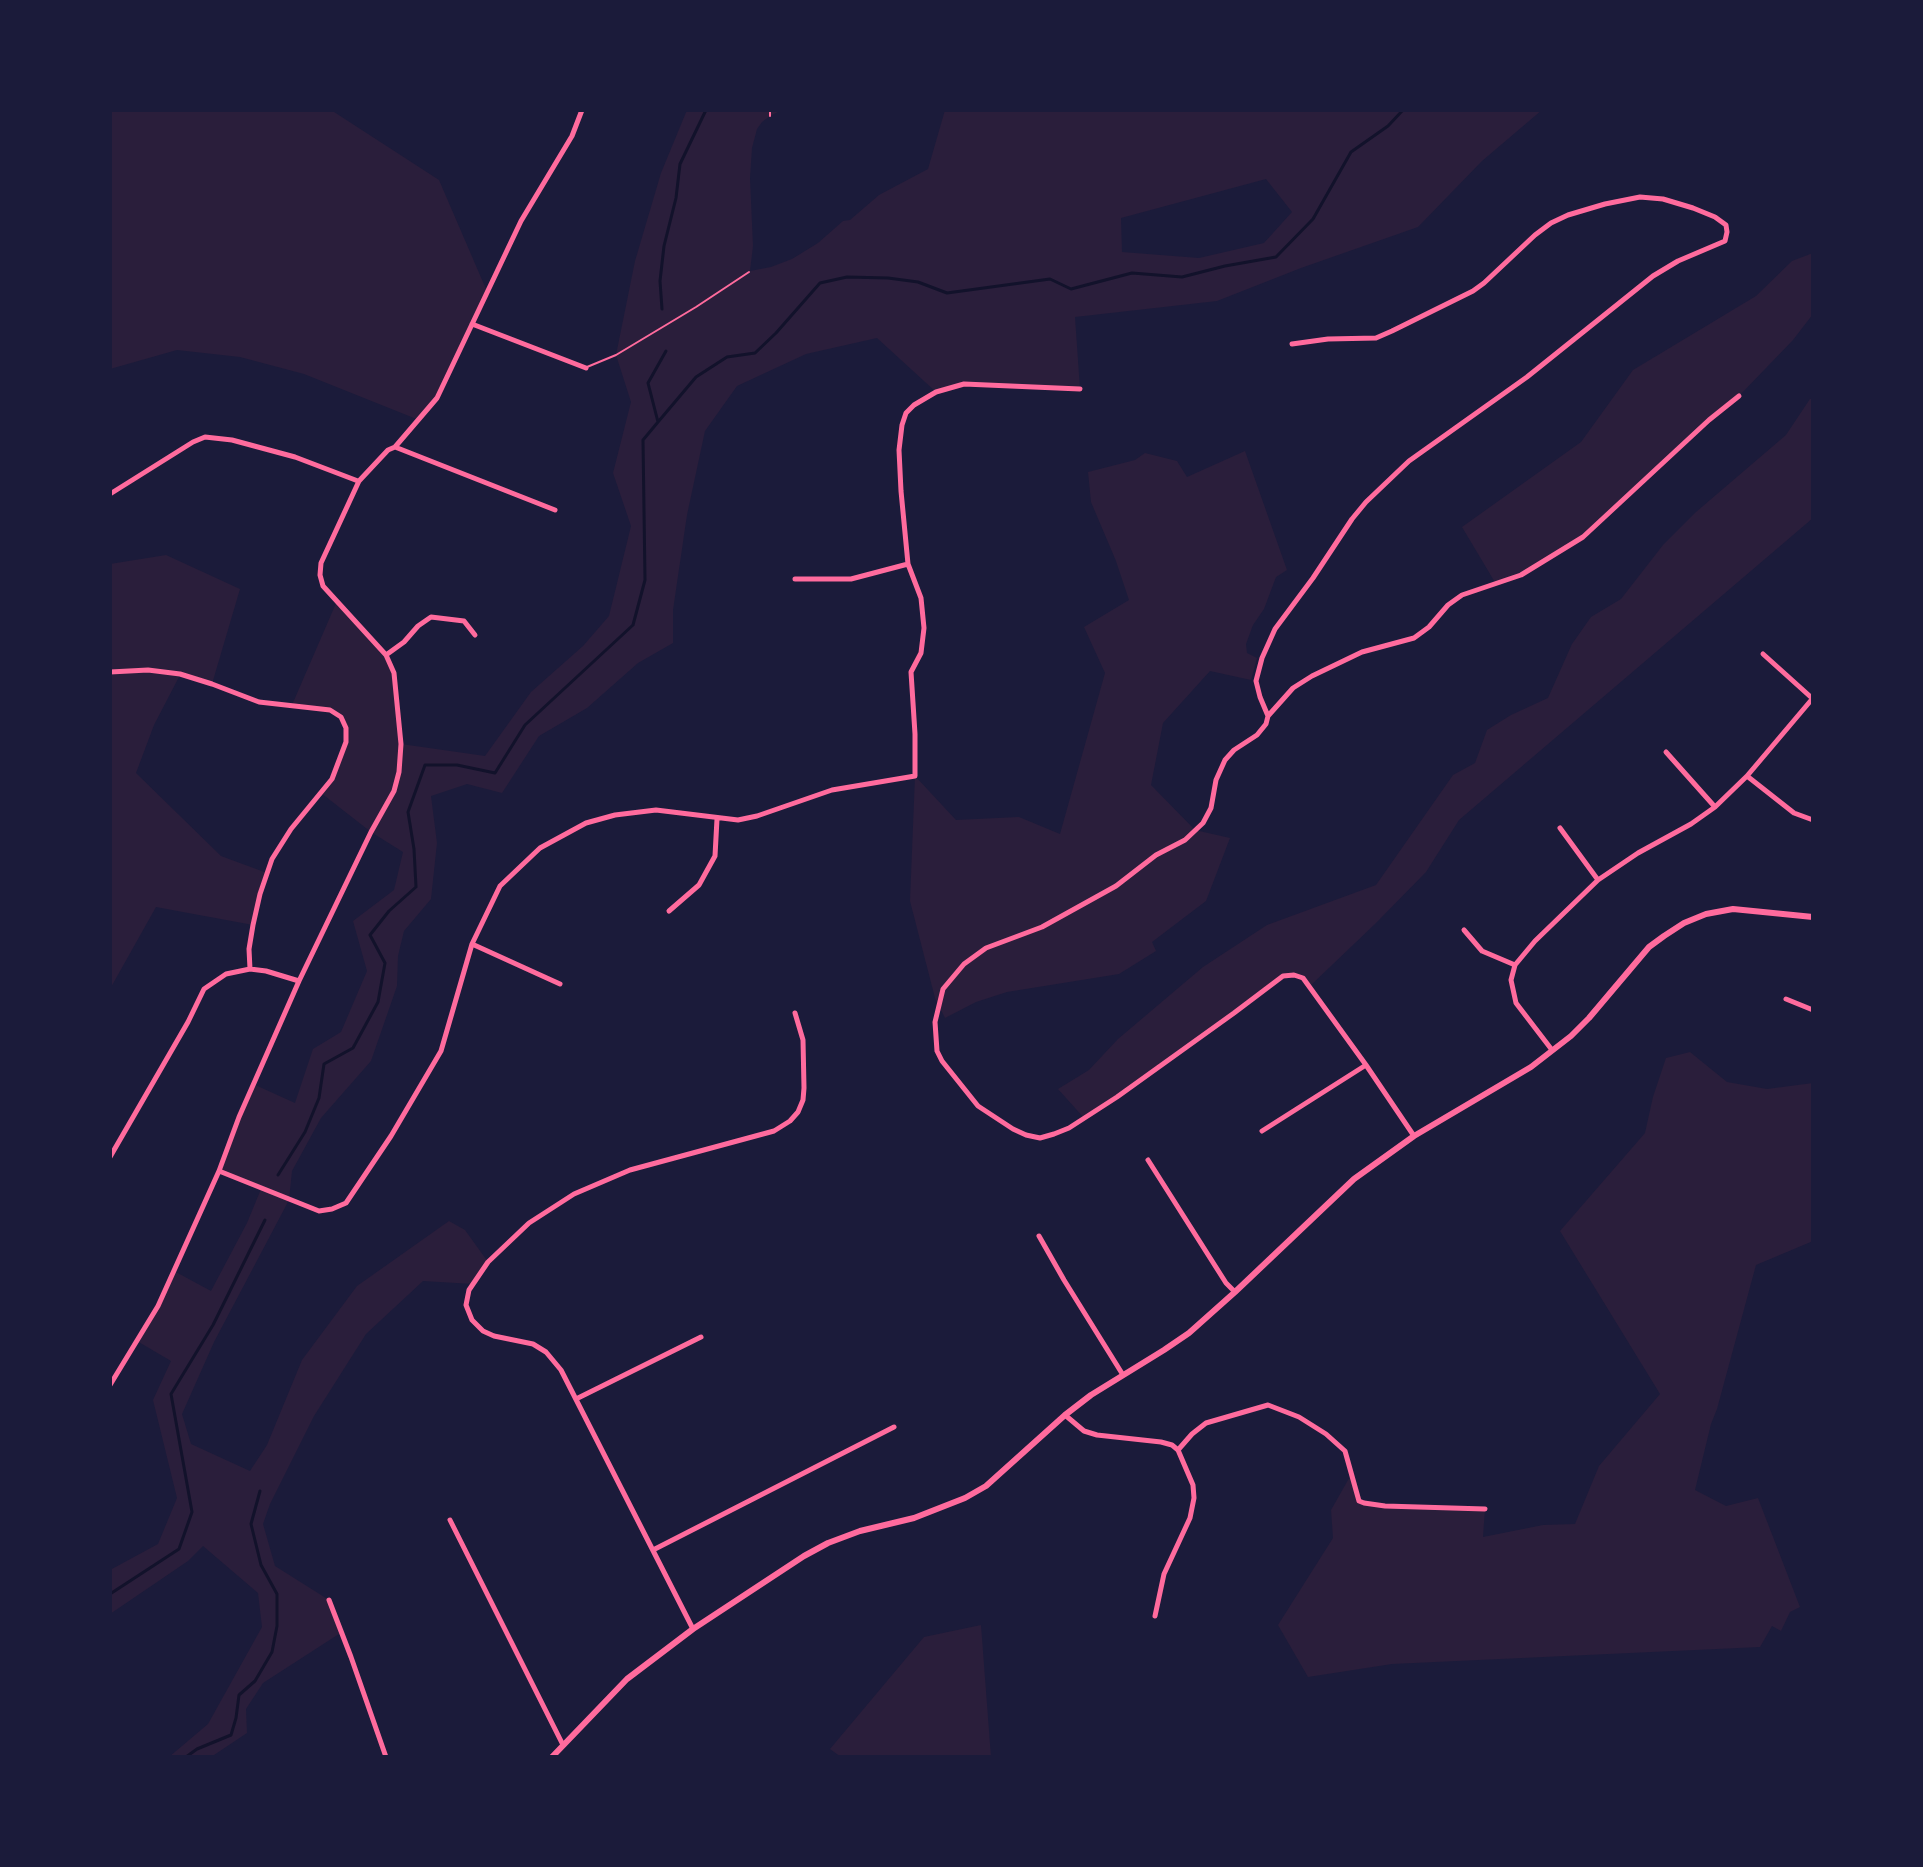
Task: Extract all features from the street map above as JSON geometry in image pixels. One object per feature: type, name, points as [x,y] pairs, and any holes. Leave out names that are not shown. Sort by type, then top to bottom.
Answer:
[{"type":"main road","points":[[552,1757],[627,1679],[693,1629],[801,1558],[828,1543],[860,1531],[914,1518],[965,1498],[986,1486],[1091,1395],[1189,1333],[1354,1179],[1414,1136],[1531,1067],[1571,1036],[1649,947],[1684,923],[1706,914],[1733,909],[1813,917]]},
{"type":"street","points":[[110,1385],[158,1306],[299,981],[394,791],[399,772],[401,744],[394,673],[386,655],[323,586],[321,563],[359,481],[388,450],[395,447],[437,398],[521,221],[572,136],[582,110]]},
{"type":"street","points":[[1268,716],[1256,681],[1275,629],[1366,502],[1409,461],[1527,377],[1653,276],[1678,261],[1725,241],[1726,225],[1715,217],[1663,199],[1640,197],[1605,204],[1551,223],[1473,291],[1392,331],[1376,338],[1328,339],[1292,344]]},
{"type":"street","points":[[472,324],[586,368]]},
{"type":"street","points":[[219,1171],[319,1211],[346,1203],[391,1136],[441,1051],[472,944],[500,886],[540,848],[586,823],[615,815],[656,810],[738,820],[832,790],[915,776],[911,672],[921,653],[924,628],[921,598],[908,564],[901,491],[899,450],[906,413],[936,392],[964,384],[1080,389]]},
{"type":"street","points":[[1414,1136],[1303,978],[1294,975],[1283,976],[1069,1128],[1040,1138],[1013,1129],[978,1106],[942,1061],[937,1051],[935,1022],[943,989],[964,964],[986,948],[1042,927],[1070,912],[1116,886],[1156,855],[1185,840],[1203,823],[1211,808],[1216,780],[1225,760],[1257,735],[1268,716],[1293,688],[1362,652],[1414,638],[1462,595],[1521,575],[1583,537],[1739,396]]},
{"type":"street","points":[[110,494],[205,437],[232,440],[295,457],[359,481]]},
{"type":"street","points":[[395,447],[555,510]]},
{"type":"street","points":[[795,579],[851,579],[908,564]]},
{"type":"street","points":[[386,655],[431,617],[464,621],[475,635]]},
{"type":"street","points":[[1552,1050],[1516,1003],[1511,980],[1515,965],[1535,941],[1598,880],[1715,807],[1747,776],[1813,699],[1763,654]]},
{"type":"street","points":[[110,672],[148,670],[180,674],[259,702],[330,710],[341,717],[346,728],[346,742],[332,779],[291,829],[272,859],[253,925],[250,969]]},
{"type":"street","points":[[1666,752],[1715,807]]},
{"type":"street","points":[[1747,776],[1794,813],[1813,820]]},
{"type":"street","points":[[669,911],[699,885],[715,856],[717,819]]},
{"type":"street","points":[[1560,828],[1598,880]]},
{"type":"street","points":[[1464,930],[1482,951],[1515,965]]},
{"type":"street","points":[[472,944],[560,984]]},
{"type":"street","points":[[110,1157],[204,989],[226,974],[250,969],[299,981]]},
{"type":"street","points":[[1786,999],[1813,1010]]},
{"type":"street","points":[[693,1629],[561,1370],[546,1352],[533,1344],[483,1331],[472,1320],[466,1305],[469,1290],[488,1262],[529,1223],[574,1194],[630,1170],[774,1131],[790,1121],[798,1112],[804,1088],[803,1040],[795,1013]]},
{"type":"street","points":[[1262,1131],[1366,1065]]},
{"type":"street","points":[[1148,1160],[1226,1283],[1235,1292]]},
{"type":"street","points":[[1039,1236],[1123,1375]]},
{"type":"street","points":[[576,1399],[701,1337]]},
{"type":"street","points":[[1178,1450],[1206,1423],[1268,1405],[1299,1417],[1345,1451],[1359,1501],[1385,1506],[1485,1509]]},
{"type":"street","points":[[1065,1415],[1084,1431],[1161,1442],[1178,1450],[1193,1485],[1194,1498],[1190,1518],[1164,1574],[1155,1616]]},
{"type":"street","points":[[653,1550],[894,1427]]},
{"type":"street","points":[[450,1520],[563,1745]]},
{"type":"street","points":[[329,1600],[386,1757]]},
{"type":"lane","points":[[586,368],[629,347],[749,272]]},
{"type":"path","points":[[770,110],[770,116]]},
{"type":"shaded area","points":[[110,110],[331,110],[439,180],[489,296],[472,324],[447,381],[419,420],[304,374],[240,357],[177,350],[110,369]]},
{"type":"shaded area","points":[[687,110],[782,110],[762,122],[752,148],[753,246],[750,271],[792,259],[818,243],[843,221],[850,220],[879,195],[928,169],[945,110],[1542,110],[1482,161],[1418,227],[1217,301],[1075,317],[1080,389],[964,384],[936,392],[877,338],[806,354],[737,386],[705,431],[687,515],[673,610],[673,643],[638,663],[587,708],[539,736],[502,793],[467,784],[431,796],[437,843],[431,899],[404,931],[398,956],[397,986],[371,1061],[321,1118],[292,1171],[289,1200],[214,1342],[182,1414],[191,1444],[250,1471],[267,1445],[302,1360],[357,1286],[449,1221],[465,1230],[488,1262],[473,1284],[423,1281],[366,1334],[314,1416],[270,1504],[263,1524],[275,1566],[329,1600],[342,1632],[263,1683],[246,1709],[247,1733],[211,1757],[169,1757],[208,1724],[262,1627],[258,1593],[203,1546],[188,1561],[110,1614],[110,1570],[158,1544],[177,1498],[153,1400],[171,1361],[137,1341],[174,1271],[211,1291],[261,1189],[219,1171],[253,1084],[295,1103],[313,1049],[341,1032],[367,971],[353,921],[394,890],[403,852],[371,832],[321,793],[332,779],[346,742],[346,728],[341,717],[330,710],[292,705],[337,601],[386,655],[394,673],[401,744],[485,756],[531,692],[583,646],[609,616],[631,526],[613,473],[631,402],[616,355],[635,261],[661,173]],"holes":[[[1266,179],[1292,212],[1264,243],[1199,258],[1122,252],[1121,218]]]},
{"type":"shaded area","points":[[1813,253],[1813,314],[1793,340],[1739,396],[1600,523],[1521,575],[1496,584],[1462,527],[1581,442],[1633,370],[1756,296],[1792,261]]},
{"type":"shaded area","points":[[1813,398],[1813,518],[1459,820],[1426,872],[1309,987],[1302,978],[1283,976],[1084,1118],[1058,1089],[1089,1070],[1118,1039],[1203,967],[1267,925],[1376,885],[1453,775],[1475,763],[1487,730],[1548,698],[1572,644],[1591,617],[1621,599],[1663,545],[1696,512],[1786,435]]},
{"type":"shaded area","points":[[1245,451],[1287,570],[1276,577],[1246,644],[1247,653],[1257,658],[1251,680],[1210,671],[1163,723],[1151,785],[1195,830],[1230,838],[1206,901],[1152,942],[1156,951],[1119,974],[1007,992],[976,1002],[945,1018],[935,998],[910,901],[915,776],[956,820],[1019,817],[1060,834],[1105,673],[1084,627],[1129,600],[1091,502],[1088,472],[1135,460],[1145,453],[1177,461],[1187,477]]},
{"type":"shaded area","points":[[166,555],[240,589],[212,684],[180,675],[154,725],[136,773],[221,856],[267,873],[253,925],[156,907],[110,989],[110,564]]},
{"type":"shaded area","points":[[1690,1052],[1727,1082],[1767,1089],[1813,1083],[1813,1241],[1756,1265],[1695,1490],[1726,1506],[1758,1498],[1800,1607],[1790,1612],[1781,1631],[1772,1626],[1760,1647],[1392,1664],[1308,1677],[1278,1625],[1333,1538],[1331,1510],[1352,1473],[1359,1500],[1364,1503],[1485,1509],[1483,1537],[1543,1525],[1575,1524],[1599,1466],[1660,1394],[1560,1231],[1645,1133],[1666,1058]]},
{"type":"shaded area","points":[[981,1625],[991,1757],[841,1757],[830,1749],[924,1637]]},
{"type":"waterway","points":[[662,309],[660,281],[664,246],[676,198],[680,164],[706,110]]},
{"type":"waterway","points":[[658,422],[696,377],[727,357],[755,353],[820,283],[847,277],[888,278],[918,282],[947,293],[1050,279],[1071,289],[1132,273],[1182,277],[1276,257],[1313,219],[1351,152],[1388,126],[1403,110]]},
{"type":"waterway","points":[[278,1175],[305,1132],[319,1098],[324,1064],[353,1048],[378,1002],[385,963],[370,935],[389,911],[416,887],[408,812],[425,765],[457,765],[495,773],[525,725],[633,625],[645,580],[643,440],[658,422],[648,383],[666,351]]},
{"type":"waterway","points":[[110,1594],[179,1549],[192,1512],[171,1394],[213,1325],[265,1220]]},
{"type":"waterway","points":[[186,1757],[231,1735],[239,1695],[255,1681],[272,1652],[277,1626],[277,1594],[261,1565],[251,1524],[260,1491]]}]
